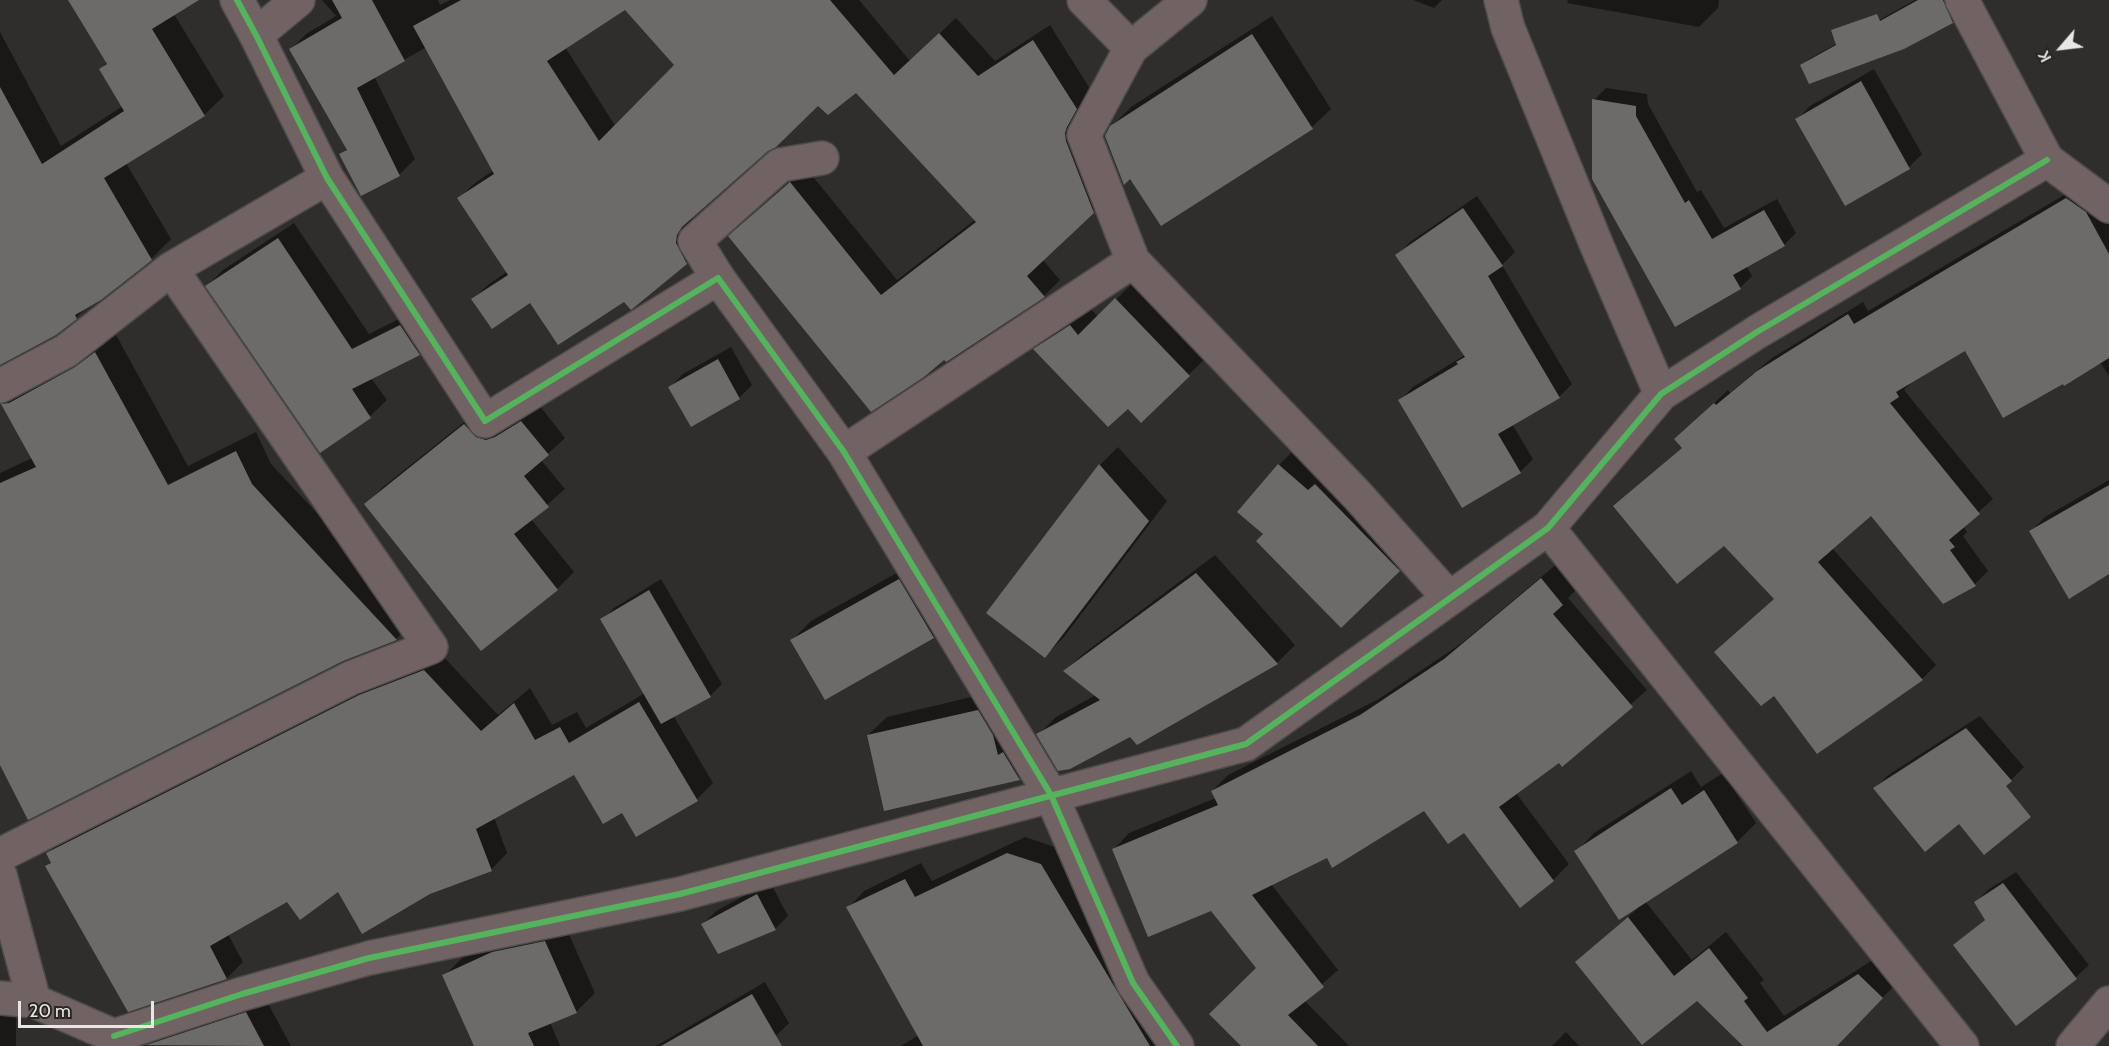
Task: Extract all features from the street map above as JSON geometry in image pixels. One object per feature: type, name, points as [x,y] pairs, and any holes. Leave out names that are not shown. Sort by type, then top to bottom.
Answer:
[{"type":"street","points":[[237,0],[327,178],[485,421],[718,278]]},
{"type":"street","points":[[256,35],[298,0]]},
{"type":"street","points":[[1084,0],[1131,48]]},
{"type":"street","points":[[1190,0],[1131,48],[1084,135],[1133,261],[1358,496],[1449,598]]},
{"type":"street","points":[[1501,0],[1508,28],[1597,246],[1661,394]]},
{"type":"street","points":[[1962,0],[2047,160],[2109,206]]},
{"type":"street","points":[[822,158],[780,165],[695,241],[718,278],[844,452],[1051,795],[1133,983],[1177,1046]]},
{"type":"street","points":[[0,999],[34,1001],[117,1041],[242,994],[369,958],[680,894],[1246,744],[1548,528],[1661,394],[1757,332],[2047,160]]},
{"type":"street","points":[[0,386],[66,351],[171,268],[327,178]]},
{"type":"street","points":[[844,452],[1133,261]]},
{"type":"street","points":[[0,855],[351,678],[431,647],[171,268]]},
{"type":"street","points":[[1548,528],[1962,1046]]},
{"type":"street","points":[[0,875],[34,1001]]},
{"type":"street","points":[[2073,1046],[2109,1003]]},
{"type":"building","points":[[68,0],[199,0],[152,29],[205,116],[104,178],[152,260],[101,300],[75,315],[77,319],[56,335],[0,365],[0,87],[42,164],[124,111],[99,69],[107,64]]},
{"type":"building","points":[[332,0],[372,0],[405,61],[357,88],[400,176],[361,196],[339,154],[347,150],[289,49],[342,18]]},
{"type":"building","points":[[461,0],[830,0],[894,75],[939,33],[978,76],[1033,40],[1077,109],[1067,127],[1066,141],[1094,213],[1027,276],[1045,297],[946,362],[944,360],[924,377],[871,412],[728,236],[790,182],[881,295],[976,222],[856,93],[828,115],[818,106],[776,147],[768,151],[682,227],[677,235],[676,243],[687,264],[631,310],[624,302],[558,345],[530,303],[492,329],[471,299],[508,275],[457,198],[494,174],[413,26]],"holes":[[[625,10],[674,65],[599,141],[547,61]]]},
{"type":"building","points":[[1918,0],[1943,0],[1953,23],[1904,49],[1809,84],[1800,65],[1836,45],[1831,30],[1877,14],[1880,21]]},
{"type":"building","points":[[1252,34],[1313,129],[1161,226],[1130,179],[1124,185],[1105,136],[1110,126]]},
{"type":"building","points":[[1861,81],[1910,169],[1845,206],[1795,119]]},
{"type":"building","points":[[1592,99],[1636,106],[1636,116],[1685,203],[1689,200],[1712,239],[1764,210],[1785,246],[1733,275],[1741,289],[1675,327],[1592,179]]},
{"type":"building","points":[[2066,198],[2086,212],[2109,254],[2109,358],[2064,386],[2063,384],[2003,418],[1965,351],[1896,392],[1899,397],[1890,403],[1980,514],[1949,540],[1955,547],[1950,550],[1976,586],[1943,604],[1871,516],[1818,562],[1923,680],[1817,754],[1774,696],[1761,706],[1714,652],[1774,599],[1724,546],[1677,584],[1613,506],[1682,448],[1674,439],[1714,403],[1716,405],[1757,371],[1848,314],[1854,324]]},
{"type":"building","points":[[1463,208],[1503,266],[1488,276],[1560,398],[1498,434],[1521,473],[1462,508],[1398,400],[1458,364],[1456,362],[1465,357],[1395,255]]},
{"type":"building","points":[[278,238],[352,349],[400,325],[420,355],[352,389],[371,418],[320,453],[205,286]]},
{"type":"building","points":[[1115,298],[1190,376],[1141,423],[1128,409],[1108,427],[1033,349],[1070,325],[1078,335]]},
{"type":"building","points":[[95,352],[168,485],[236,451],[252,484],[397,640],[343,661],[28,820],[0,765],[0,483],[36,467],[1,404],[9,403],[75,367]]},
{"type":"building","points":[[718,359],[740,399],[691,427],[668,387]]},
{"type":"building","points":[[521,421],[549,455],[524,476],[549,507],[514,534],[558,590],[481,651],[364,504],[464,424],[476,437],[486,440]]},
{"type":"building","points":[[1099,464],[1149,521],[1045,658],[986,613]]},
{"type":"building","points":[[1278,464],[1308,490],[1315,484],[1400,571],[1341,628],[1256,541],[1263,534],[1237,512]]},
{"type":"building","points":[[2109,485],[2109,574],[2069,599],[2029,531]]},
{"type":"building","points":[[1196,573],[1278,664],[1137,745],[1130,737],[1070,769],[1058,771],[1036,734],[1100,700],[1063,671]]},
{"type":"building","points":[[1541,578],[1563,605],[1553,614],[1633,707],[1562,767],[1559,763],[1499,807],[1554,881],[1520,908],[1464,833],[1448,844],[1424,811],[1332,868],[1327,858],[1252,895],[1324,987],[1288,1015],[1318,1046],[1241,1046],[1209,1014],[1256,968],[1211,911],[1148,937],[1112,849],[1218,805],[1211,791],[1360,715],[1444,659]]},
{"type":"building","points":[[899,579],[934,638],[825,700],[790,640]]},
{"type":"building","points":[[649,590],[711,697],[661,724],[600,619]]},
{"type":"building","points":[[424,670],[481,731],[514,703],[535,740],[560,727],[569,743],[639,702],[698,801],[636,837],[622,813],[603,824],[574,775],[476,829],[492,871],[430,894],[362,934],[338,892],[300,920],[287,902],[210,946],[227,979],[128,1012],[45,866],[51,863],[46,853],[359,695]]},
{"type":"building","points":[[978,710],[993,735],[998,755],[1003,752],[1020,780],[884,811],[867,735]]},
{"type":"building","points":[[1966,728],[2012,781],[2006,786],[2031,817],[1984,855],[1959,824],[1925,852],[1873,788]]},
{"type":"building","points":[[1671,788],[1682,805],[1704,790],[1738,843],[1619,920],[1574,851]]},
{"type":"building","points":[[1007,853],[1041,864],[1150,1046],[923,1046],[846,907],[905,879],[915,897]]},
{"type":"building","points":[[2003,883],[2077,979],[2016,1026],[1953,945],[1985,920],[1974,902]]},
{"type":"building","points":[[757,894],[776,930],[718,954],[701,924]]},
{"type":"building","points":[[1628,917],[1674,976],[1709,948],[1748,998],[1744,1001],[1767,1032],[1858,974],[1883,998],[1837,1046],[1743,1046],[1697,1001],[1642,1045],[1575,962]]},
{"type":"building","points":[[545,941],[577,1013],[528,1033],[534,1046],[474,1046],[442,975],[492,952]]},
{"type":"building","points":[[752,994],[782,1046],[661,1046]]},
{"type":"building","points":[[246,1012],[264,1046],[146,1045]]},
{"type":"cycle path","points":[[237,0],[327,178],[485,421],[718,278],[844,452],[1051,795],[1133,983],[1177,1046]]},
{"type":"cycle path","points":[[114,1036],[242,994],[369,958],[680,894],[1246,744],[1548,528],[1661,394],[1757,332],[2047,160]]}]
